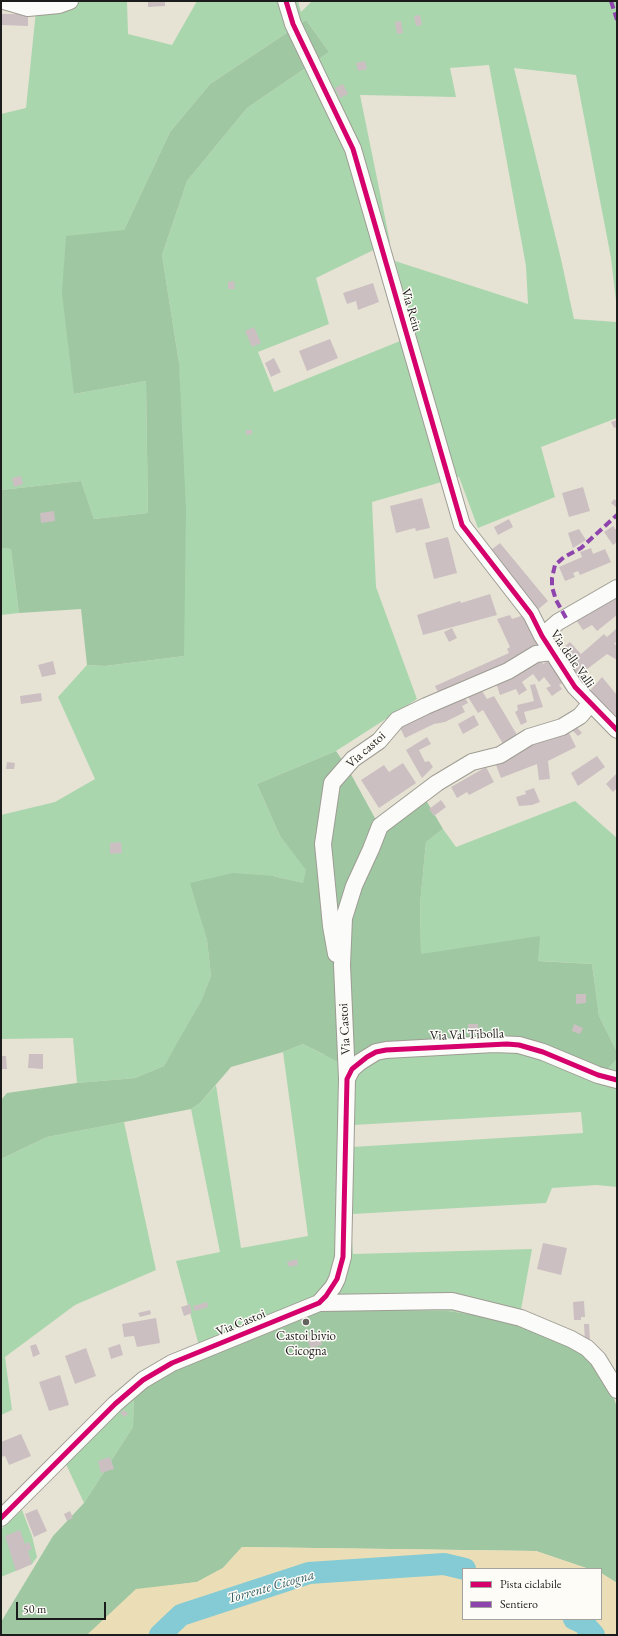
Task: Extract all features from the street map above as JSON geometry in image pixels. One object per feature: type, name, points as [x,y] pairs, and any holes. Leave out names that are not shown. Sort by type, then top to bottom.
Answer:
[{"type":"street","points":[[4,1],[28,8],[59,5],[70,1]]},
{"type":"street","name":"Via Reiu","points":[[286,1],[293,24],[348,134],[462,525],[531,614]]},
{"type":"street","points":[[542,636],[558,622],[617,588]]},
{"type":"street","name":"Via delle Valli","points":[[531,614],[542,636],[575,686],[617,730]]},
{"type":"street","name":"Via castoi","points":[[344,996],[331,926],[323,844],[332,783],[353,759],[379,741],[398,720],[426,706],[508,672],[536,654],[552,652]]},
{"type":"street","name":"Via Castoi","points":[[1,1518],[115,1404],[143,1380],[172,1363],[319,1303],[326,1296],[335,1283],[344,1257],[347,1079],[342,965],[344,918],[354,886],[380,826],[437,783],[472,762],[500,755],[529,738],[562,727],[580,716],[591,703]]},
{"type":"street","name":"Via Val Tibolla","points":[[347,1079],[352,1069],[376,1052],[386,1050],[494,1044],[519,1045],[543,1052],[598,1075],[617,1080]]},
{"type":"street","points":[[319,1303],[452,1301],[521,1318],[571,1339],[587,1348],[598,1359],[617,1390]]},
{"type":"green space","points":[[37,1],[127,1],[128,34],[172,45],[197,1],[298,1],[301,12],[312,1],[617,1],[617,309],[611,258],[576,75],[514,68],[561,259],[574,319],[617,322],[617,418],[541,447],[555,497],[478,528],[459,477],[372,502],[376,587],[417,699],[336,751],[257,784],[280,836],[307,870],[303,883],[273,876],[191,883],[207,940],[211,976],[201,1001],[181,1037],[164,1066],[135,1078],[77,1083],[73,1038],[1,1039],[1,815],[55,802],[95,779],[58,697],[87,665],[105,666],[184,656],[179,363],[162,255],[187,181],[247,108],[329,52],[306,20],[210,84],[170,132],[124,230],[74,394],[146,381],[148,513],[94,519],[81,481],[1,490],[1,114],[26,108]],"holes":[[[489,65],[526,266],[528,304],[395,261],[415,335],[274,392],[258,352],[329,324],[316,278],[390,242],[360,95],[456,97],[450,68]]]},
{"type":"green space","points":[[306,20],[329,52],[247,108],[187,181],[162,255],[179,363],[186,510],[184,656],[105,666],[87,665],[81,609],[19,613],[11,549],[1,548],[1,490],[81,481],[94,519],[148,513],[146,381],[74,394],[62,293],[66,236],[124,230],[170,132],[210,84]]},
{"type":"green space","points":[[1,548],[11,549],[19,613],[1,615]]},
{"type":"green space","points":[[336,751],[347,767],[376,820],[420,790],[443,829],[426,842],[420,904],[421,954],[540,936],[538,961],[592,964],[599,1016],[617,1052],[617,1059],[598,1079],[515,1049],[393,1054],[356,1071],[303,1044],[283,1052],[231,1067],[200,1103],[191,1109],[47,1137],[1,1159],[1,1100],[7,1093],[77,1083],[135,1078],[164,1066],[201,1001],[211,976],[207,940],[190,883],[233,873],[273,876],[303,883],[306,870],[280,836],[257,784]]},
{"type":"green space","points":[[575,801],[617,838],[617,1052],[599,1016],[592,964],[421,954],[420,904],[426,842],[443,829],[456,847]]},
{"type":"green space","points":[[303,1044],[324,1055],[515,1049],[598,1079],[617,1059],[617,1187],[597,1185],[552,1188],[546,1203],[353,1214],[351,1228],[353,1254],[532,1249],[519,1321],[447,1311],[339,1309],[202,1357],[176,1261],[220,1252],[191,1109],[200,1103],[216,1085],[241,1248],[308,1236],[283,1052]],"holes":[[[581,1112],[583,1133],[352,1147],[353,1125]]]},
{"type":"green space","points":[[124,1122],[156,1270],[75,1305],[5,1357],[12,1410],[1,1415],[1,1159],[47,1137]]},
{"type":"green space","points":[[339,1309],[447,1311],[519,1321],[580,1349],[610,1384],[617,1408],[617,1583],[602,1574],[602,1568],[586,1568],[536,1551],[242,1547],[223,1568],[197,1582],[136,1590],[87,1635],[1,1635],[1,1622],[53,1536],[84,1503],[133,1427],[134,1393],[176,1366],[291,1310]]},
{"type":"green space","points":[[134,1393],[133,1427],[84,1503],[65,1462]]},
{"type":"green space","points":[[22,1510],[32,1536],[37,1557],[32,1564],[1,1577],[1,1529]]},
{"type":"sand","points":[[242,1547],[536,1551],[586,1568],[462,1568],[462,1620],[602,1620],[602,1574],[617,1583],[617,1635],[87,1635],[136,1589],[197,1582],[223,1568]]},
{"type":"building","points":[[148,1],[165,1],[165,6],[148,7]]},
{"type":"building","points":[[1,14],[28,14],[28,26],[1,25]]},
{"type":"building","points":[[420,15],[422,25],[416,26],[414,16]]},
{"type":"building","points":[[401,21],[403,33],[397,34],[395,22]]},
{"type":"building","points":[[365,61],[367,69],[358,71],[356,63]]},
{"type":"building","points":[[343,84],[348,94],[340,98],[335,88]]},
{"type":"building","points":[[234,281],[235,289],[228,289],[228,282]]},
{"type":"building","points":[[373,283],[379,302],[358,310],[356,301],[347,304],[343,293]]},
{"type":"building","points":[[254,327],[261,343],[252,347],[245,331]]},
{"type":"building","points":[[330,339],[338,358],[307,371],[299,351]]},
{"type":"building","points":[[274,358],[281,372],[271,377],[265,363]]},
{"type":"building","points":[[617,420],[617,427],[614,428],[611,422]]},
{"type":"building","points":[[246,430],[252,430],[252,434],[246,435]]},
{"type":"building","points":[[21,476],[23,484],[14,487],[12,478]]},
{"type":"building","points":[[583,487],[590,511],[569,517],[562,493]]},
{"type":"building","points":[[422,498],[430,528],[416,531],[415,528],[396,533],[390,506]]},
{"type":"building","points":[[614,499],[617,501],[617,508],[611,503]]},
{"type":"building","points":[[54,511],[55,521],[41,523],[40,513]]},
{"type":"building","points":[[509,519],[513,527],[498,535],[494,527]]},
{"type":"building","points":[[613,526],[617,531],[617,542],[613,545],[604,532]]},
{"type":"building","points":[[579,529],[586,540],[573,548],[568,533]]},
{"type":"building","points":[[448,537],[457,573],[434,579],[425,543]]},
{"type":"building","points":[[500,543],[548,601],[535,612],[487,553]]},
{"type":"building","points":[[591,548],[593,554],[605,549],[611,562],[580,575],[578,571],[573,573],[575,577],[565,581],[559,567],[582,557],[580,552]]},
{"type":"building","points":[[617,592],[617,615],[597,631],[592,625],[583,630],[574,617]]},
{"type":"building","points":[[490,594],[497,615],[423,635],[417,615],[460,601],[461,603]]},
{"type":"building","points":[[527,614],[540,649],[441,698],[435,686],[509,653],[507,649],[510,647],[497,619],[510,615],[512,619]]},
{"type":"building","points":[[452,628],[457,638],[449,642],[444,632]]},
{"type":"building","points":[[617,628],[617,641],[614,644],[617,645],[617,660],[607,654],[582,673],[584,677],[576,681],[556,654],[570,642],[581,654],[604,634],[607,637]]},
{"type":"building","points":[[539,656],[543,664],[552,658],[567,680],[559,685],[562,689],[552,696],[546,688],[551,686],[544,677],[539,682],[533,674],[522,682],[527,690],[519,695],[516,689],[500,695],[495,680]]},
{"type":"building","points":[[53,661],[56,674],[42,677],[38,665]]},
{"type":"building","points":[[602,677],[617,695],[617,725],[588,693]]},
{"type":"building","points":[[535,684],[543,707],[524,712],[527,722],[521,725],[515,712],[518,710],[517,705],[534,701],[530,685]]},
{"type":"building","points":[[479,686],[487,699],[494,696],[520,740],[506,749],[483,710],[478,713],[466,694]]},
{"type":"building","points":[[41,693],[42,701],[21,704],[20,696]]},
{"type":"building","points":[[463,694],[468,703],[462,706],[465,712],[445,722],[434,724],[405,738],[398,723]]},
{"type":"building","points":[[474,715],[479,725],[463,734],[458,724]]},
{"type":"building","points":[[576,726],[582,733],[578,736],[572,730]]},
{"type":"building","points":[[568,731],[576,747],[548,761],[550,779],[539,780],[537,764],[501,778],[496,765],[515,752]]},
{"type":"building","points":[[427,737],[431,744],[419,750],[425,762],[429,761],[433,767],[422,778],[406,750]]},
{"type":"building","points":[[597,756],[605,767],[578,786],[571,773]]},
{"type":"building","points":[[7,762],[15,763],[14,769],[6,769]]},
{"type":"building","points":[[403,763],[416,783],[379,808],[361,780],[384,765],[389,772]]},
{"type":"building","points":[[486,767],[494,782],[469,795],[467,792],[457,798],[451,787]]},
{"type":"building","points":[[617,773],[617,788],[613,792],[606,784]]},
{"type":"building","points":[[534,788],[540,802],[532,805],[519,806],[516,797],[526,794],[525,791]]},
{"type":"building","points":[[441,800],[446,807],[434,816],[429,809]]},
{"type":"building","points":[[121,842],[122,853],[110,854],[110,843]]},
{"type":"building","points":[[576,994],[586,994],[586,1003],[576,1004]]},
{"type":"building","points":[[468,1024],[478,1024],[478,1034],[468,1034]]},
{"type":"building","points":[[574,1024],[583,1028],[580,1034],[572,1031]]},
{"type":"building","points":[[29,1054],[43,1054],[43,1069],[28,1068]]},
{"type":"building","points":[[1,1056],[6,1056],[7,1069],[1,1069]]},
{"type":"building","points":[[543,1243],[567,1248],[561,1275],[537,1269]]},
{"type":"building","points":[[297,1259],[298,1265],[289,1267],[287,1262]]},
{"type":"building","points":[[584,1301],[585,1317],[581,1317],[581,1320],[574,1320],[573,1302]]},
{"type":"building","points":[[207,1302],[208,1307],[195,1311],[193,1306]]},
{"type":"building","points":[[190,1304],[192,1313],[184,1316],[181,1307]]},
{"type":"building","points":[[150,1310],[151,1314],[140,1317],[138,1313]]},
{"type":"building","points":[[156,1318],[160,1343],[137,1347],[134,1336],[124,1337],[122,1324]]},
{"type":"building","points":[[584,1324],[589,1324],[590,1340],[585,1341]]},
{"type":"building","points":[[319,1333],[322,1345],[310,1348],[307,1336]]},
{"type":"building","points":[[36,1344],[40,1354],[33,1357],[30,1346]]},
{"type":"building","points":[[120,1344],[123,1355],[111,1359],[108,1348]]},
{"type":"building","points":[[86,1348],[96,1376],[75,1384],[65,1356]]},
{"type":"building","points":[[60,1375],[69,1405],[49,1411],[39,1382]]},
{"type":"building","points":[[124,1410],[128,1414],[125,1417],[120,1413]]},
{"type":"building","points":[[21,1434],[31,1456],[9,1465],[5,1456],[1,1457],[1,1442]]},
{"type":"building","points":[[110,1457],[114,1469],[101,1473],[98,1461]]},
{"type":"building","points":[[37,1509],[47,1531],[34,1537],[25,1514]]},
{"type":"building","points":[[70,1511],[73,1518],[67,1521],[64,1514]]},
{"type":"building","points":[[20,1530],[25,1544],[29,1542],[32,1549],[28,1551],[32,1564],[16,1571],[5,1536]]},
{"type":"waterway","name":"Torrente Cicogna","points":[[160,1635],[181,1615],[309,1573],[444,1564],[462,1568]]},
{"type":"waterway","name":"Torrente Cicogna","points":[[576,1620],[583,1623],[594,1635]]},
{"type":"marked path","points":[[611,1],[617,20]]},
{"type":"marked path","points":[[566,618],[556,600],[552,587],[552,578],[555,565],[564,557],[581,548],[617,515]]},
{"type":"cycle path","points":[[286,1],[293,24],[353,149],[462,525],[531,614],[542,636],[575,687],[617,730]]},
{"type":"cycle path","points":[[1,1518],[115,1404],[143,1380],[172,1363],[319,1303],[326,1296],[337,1279],[343,1257],[347,1079],[352,1069],[367,1057],[376,1052],[386,1050],[507,1044],[519,1045],[543,1052],[598,1075],[617,1080]]},
{"type":"place","name":"Castoi bivio Cicogna","points":[[306,1322]]}]
